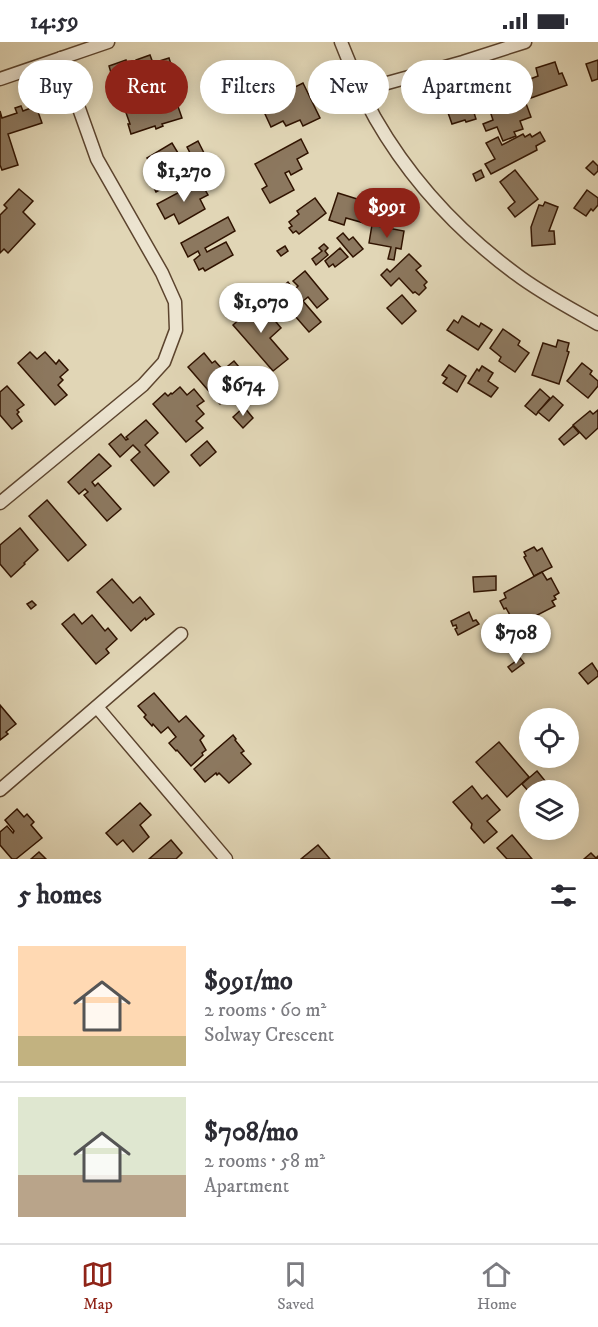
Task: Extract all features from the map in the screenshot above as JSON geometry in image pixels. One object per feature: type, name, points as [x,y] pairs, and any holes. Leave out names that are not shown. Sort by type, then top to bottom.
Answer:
[{"type":"street","points":[[0,78],[108,42]]},
{"type":"street","points":[[341,42],[349,60]]},
{"type":"street","points":[[389,83],[525,42]]},
{"type":"street","points":[[0,503],[143,385],[164,363],[176,330],[175,302],[162,273],[97,159],[61,58]]},
{"type":"street","points":[[374,114],[410,171],[428,194],[473,239],[552,298],[598,324]]},
{"type":"street","points":[[0,790],[181,634]]},
{"type":"street","points":[[97,707],[226,859]]},
{"type":"building","points":[[150,55],[152,60],[136,60]]},
{"type":"building","points":[[598,60],[598,79],[592,81],[586,64]]},
{"type":"building","points":[[555,62],[559,74],[562,73],[567,85],[533,97],[533,78],[538,76],[536,68]]},
{"type":"building","points":[[303,83],[308,93],[308,114],[318,114],[320,118],[303,126],[300,120],[286,126],[283,121],[271,127],[265,114],[296,114],[296,86]]},
{"type":"building","points":[[18,107],[18,114],[39,114],[42,123],[8,134],[18,165],[2,170],[0,165],[0,111],[2,118],[17,113],[15,108]]},
{"type":"building","points":[[126,114],[181,114],[182,118],[162,124],[163,126],[156,129],[155,126],[131,134],[128,124],[130,124]]},
{"type":"building","points":[[448,114],[474,114],[476,119],[452,124]]},
{"type":"building","points":[[491,114],[530,114],[531,117],[520,121],[523,129],[514,132],[516,136],[503,141],[497,127],[486,131],[483,124],[493,120]]},
{"type":"building","points":[[540,132],[545,141],[536,146],[537,150],[491,174],[485,164],[495,159],[486,143],[498,137],[502,145],[523,134],[525,137],[530,134],[532,137]]},
{"type":"building","points":[[301,139],[308,153],[297,159],[302,169],[291,175],[289,171],[285,173],[294,190],[270,203],[262,189],[267,186],[255,164]]},
{"type":"building","points":[[198,141],[207,159],[172,178],[174,182],[156,192],[145,170],[152,166],[147,158],[172,143],[181,158],[190,153],[187,147]]},
{"type":"building","points":[[593,161],[598,166],[598,171],[594,175],[586,168]]},
{"type":"building","points":[[481,170],[484,177],[476,181],[473,174]]},
{"type":"building","points":[[515,170],[538,199],[515,217],[508,208],[515,202],[500,182]]},
{"type":"building","points":[[200,181],[208,195],[200,199],[205,209],[179,224],[174,214],[165,219],[157,204]]},
{"type":"building","points":[[19,189],[33,201],[23,212],[35,224],[8,253],[4,249],[0,253],[0,215],[7,208],[4,205]]},
{"type":"building","points":[[587,190],[598,198],[598,205],[586,216],[574,208]]},
{"type":"building","points":[[338,193],[370,203],[364,223],[346,218],[344,225],[329,220]]},
{"type":"building","points":[[315,198],[326,213],[299,234],[296,231],[293,233],[289,228],[292,226],[289,222],[299,214],[297,211]]},
{"type":"building","points":[[545,202],[558,207],[549,231],[554,231],[555,244],[532,246],[531,227],[539,205],[543,206]]},
{"type":"building","points":[[228,217],[235,231],[205,248],[207,252],[226,242],[233,255],[205,271],[203,268],[199,270],[194,260],[200,255],[198,251],[188,257],[181,243]]},
{"type":"building","points":[[372,225],[404,231],[401,249],[396,248],[394,260],[388,259],[391,247],[369,243]]},
{"type":"building","points":[[343,233],[349,240],[353,237],[363,249],[353,257],[337,238]]},
{"type":"building","points":[[324,244],[328,248],[325,251],[328,255],[316,265],[312,259],[322,251],[319,248]]},
{"type":"building","points":[[285,246],[288,251],[281,256],[277,251]]},
{"type":"building","points":[[340,248],[348,257],[335,267],[333,264],[329,267],[325,261]]},
{"type":"building","points":[[409,254],[421,266],[416,270],[427,282],[424,285],[426,288],[419,295],[413,293],[399,278],[391,286],[381,275],[387,269],[390,272]]},
{"type":"building","points":[[305,271],[328,299],[317,308],[308,297],[303,301],[321,322],[309,332],[275,293],[288,282],[294,290],[298,286],[293,281]]},
{"type":"building","points":[[402,295],[416,311],[402,324],[387,308]]},
{"type":"building","points":[[258,300],[281,328],[270,338],[288,359],[273,371],[233,325]]},
{"type":"building","points":[[462,316],[479,327],[481,323],[492,330],[478,350],[447,330],[454,320],[458,323]]},
{"type":"building","points":[[503,329],[520,341],[518,345],[529,353],[515,372],[499,361],[501,357],[490,348]]},
{"type":"building","points":[[558,340],[569,343],[567,351],[569,352],[559,384],[532,375],[543,343],[556,347]]},
{"type":"building","points":[[30,352],[37,359],[45,352],[56,364],[59,360],[68,370],[60,377],[63,380],[58,385],[67,395],[55,405],[18,363]]},
{"type":"building","points":[[204,353],[212,363],[215,361],[223,370],[234,361],[249,379],[245,383],[249,387],[239,396],[235,391],[220,404],[188,367]]},
{"type":"building","points":[[582,363],[592,371],[590,374],[598,381],[598,386],[588,398],[567,381]]},
{"type":"building","points":[[449,365],[466,376],[457,392],[443,383],[447,378],[442,375]]},
{"type":"building","points":[[482,366],[493,373],[488,381],[498,388],[491,397],[468,383],[477,369],[479,371]]},
{"type":"building","points":[[7,386],[24,405],[17,410],[22,421],[12,429],[0,415],[0,392]]},
{"type":"building","points":[[180,387],[187,395],[194,389],[204,401],[197,406],[204,414],[196,421],[203,428],[186,442],[153,404],[165,393],[168,396]]},
{"type":"building","points":[[540,389],[550,398],[536,415],[525,406]]},
{"type":"building","points":[[553,396],[563,405],[549,421],[538,412]]},
{"type":"building","points":[[244,407],[253,418],[243,428],[233,417]]},
{"type":"building","points":[[598,410],[598,428],[586,439],[573,425],[590,411],[593,414]]},
{"type":"building","points":[[146,420],[158,433],[145,445],[169,472],[154,486],[131,460],[140,452],[133,445],[120,457],[109,444],[121,434],[126,440],[128,439],[126,437]]},
{"type":"building","points":[[573,426],[579,433],[564,445],[559,439]]},
{"type":"building","points":[[207,441],[216,452],[200,466],[191,455]]},
{"type":"building","points":[[99,454],[111,466],[92,482],[95,486],[98,483],[121,509],[107,521],[84,495],[88,492],[85,489],[79,494],[68,482]]},
{"type":"building","points":[[47,500],[86,545],[68,561],[29,516]]},
{"type":"building","points":[[20,528],[38,550],[11,577],[0,564],[0,545]]},
{"type":"building","points":[[534,547],[537,551],[542,548],[552,567],[534,576],[524,557],[526,556],[524,552]]},
{"type":"building","points":[[542,572],[547,580],[551,578],[559,593],[552,601],[555,606],[516,626],[500,601],[506,598],[504,593]]},
{"type":"building","points":[[496,576],[496,590],[474,592],[473,577]]},
{"type":"building","points":[[112,579],[133,603],[140,597],[154,614],[146,620],[145,618],[131,631],[97,592]]},
{"type":"building","points":[[32,601],[36,605],[31,609],[27,604]]},
{"type":"building","points":[[469,612],[473,621],[476,620],[479,624],[458,635],[456,625],[453,626],[451,621]]},
{"type":"building","points":[[74,614],[82,624],[92,615],[105,631],[108,628],[117,639],[106,649],[109,653],[96,664],[62,624]]},
{"type":"building","points":[[520,658],[524,663],[512,672],[508,667]]},
{"type":"building","points":[[592,663],[598,676],[588,684],[579,673]]},
{"type":"building","points":[[154,693],[179,722],[186,716],[204,736],[200,740],[206,750],[191,766],[169,743],[176,737],[168,727],[161,733],[144,717],[146,715],[138,706]]},
{"type":"building","points":[[0,705],[16,724],[0,740]]},
{"type":"building","points":[[233,735],[244,751],[241,753],[251,764],[229,783],[219,773],[205,782],[194,769]]},
{"type":"building","points":[[499,742],[529,777],[526,780],[519,780],[519,786],[507,797],[476,762]]},
{"type":"building","points":[[537,771],[544,780],[527,780]]},
{"type":"building","points":[[472,786],[482,799],[487,795],[500,810],[487,821],[497,832],[484,843],[471,828],[472,824],[453,802]]},
{"type":"building","points":[[140,803],[151,815],[140,825],[149,837],[133,852],[123,840],[117,845],[106,833]]},
{"type":"building","points":[[17,809],[24,817],[27,814],[34,822],[31,825],[42,838],[16,859],[12,859],[0,845],[0,832],[7,826],[13,833],[14,831],[5,820]]},
{"type":"building","points":[[512,835],[532,859],[507,859],[497,848]]},
{"type":"building","points":[[171,840],[182,853],[176,859],[149,859]]},
{"type":"building","points":[[318,845],[330,859],[301,859]]},
{"type":"building","points":[[39,852],[46,859],[31,859]]},
{"type":"building","points":[[591,853],[596,858],[598,856],[598,859],[584,859]]}]
